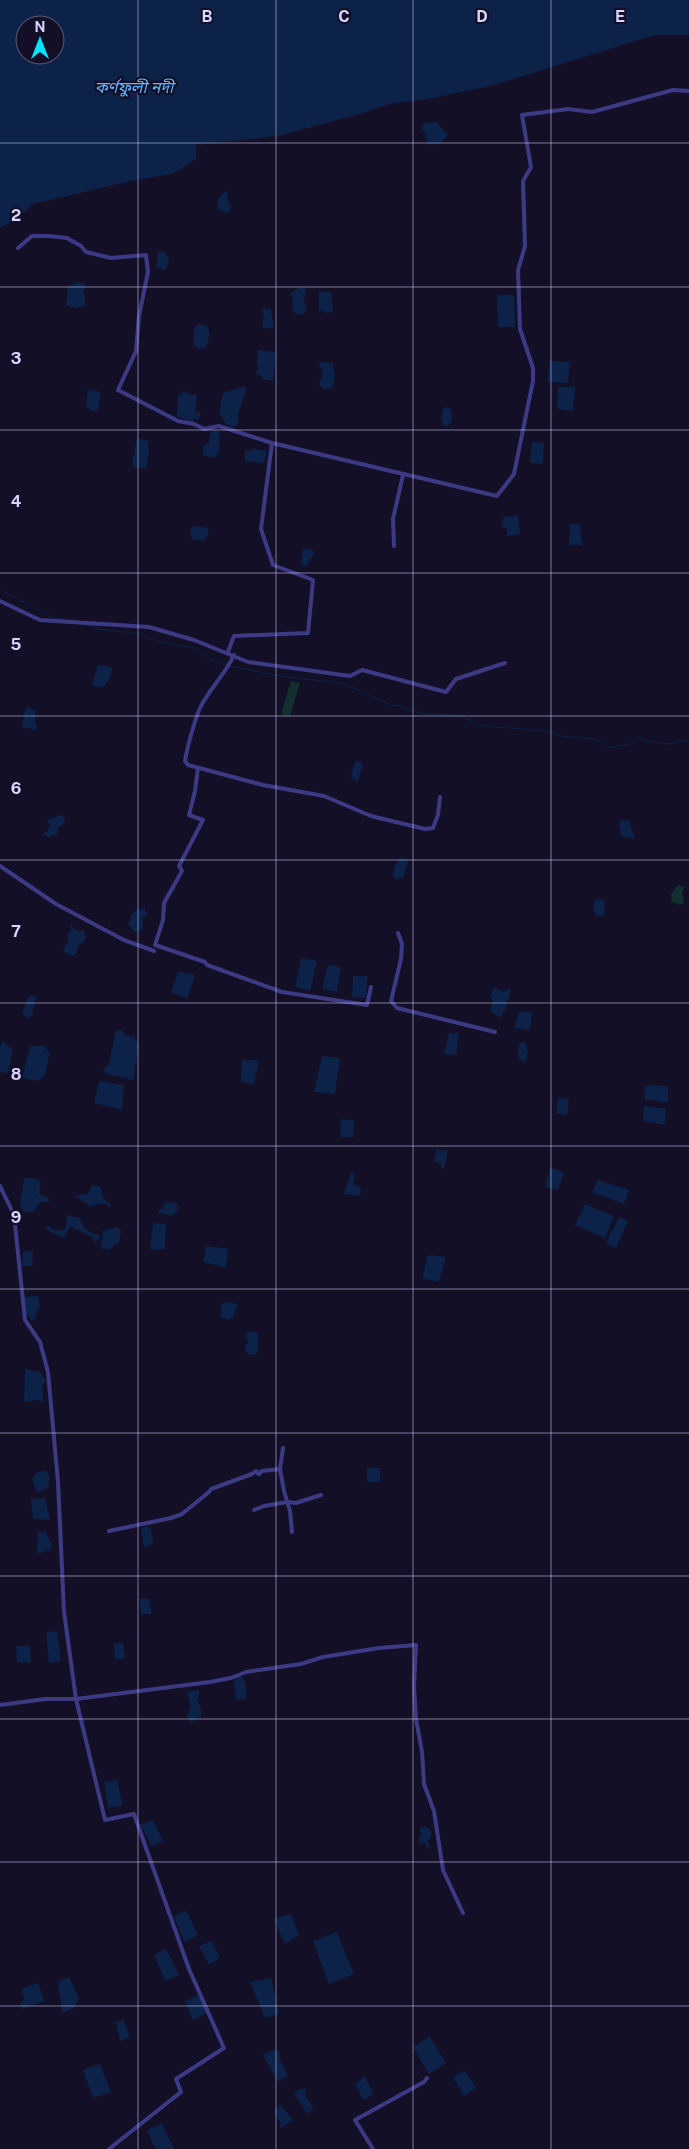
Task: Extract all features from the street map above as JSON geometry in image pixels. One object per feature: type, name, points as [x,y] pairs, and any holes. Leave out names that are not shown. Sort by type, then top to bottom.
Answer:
[{"type":"street","points":[[18,248],[32,236],[49,236],[67,238],[81,246],[86,252],[111,258],[146,255],[148,272],[139,316],[136,351],[118,390],[178,421],[194,424],[204,429],[219,426],[272,443],[497,496],[514,474],[533,381],[533,368],[520,329],[518,270],[525,246],[523,180],[531,167],[522,115],[568,110],[592,112],[673,90],[689,92]]},
{"type":"street","points":[[228,652],[234,636],[308,633],[312,580],[273,565],[261,529],[272,443]]},
{"type":"street","points":[[394,546],[393,519],[403,475]]},
{"type":"street","points":[[0,601],[40,620],[149,627],[228,652],[248,662],[350,676],[362,670],[446,692],[456,679],[505,663]]},
{"type":"street","points":[[234,655],[227,670],[218,679],[199,709],[185,761],[188,765],[256,783],[324,796],[371,816],[425,829],[434,828],[440,798]]},
{"type":"street","points":[[198,768],[189,815],[203,820],[179,866],[182,871],[164,903],[163,920],[155,945],[282,992],[367,1005],[371,987]]},
{"type":"street","points":[[0,866],[56,904],[124,940],[154,951]]},
{"type":"street","points":[[398,933],[402,944],[401,959],[391,1001],[397,1008],[495,1032]]},
{"type":"street","points":[[0,1186],[14,1215],[25,1320],[40,1342],[48,1372],[58,1482],[64,1612],[76,1699],[105,1820],[134,1814],[188,1968],[224,2048],[176,2079],[181,2092],[109,2149]]},
{"type":"street","points":[[282,1448],[280,1469],[290,1511],[292,1532]]},
{"type":"street","points":[[109,1530],[171,1518],[182,1514],[210,1492],[211,1489],[256,1472],[259,1474],[262,1471],[280,1469]]},
{"type":"street","points":[[254,1510],[264,1506],[287,1502],[296,1503],[321,1495]]},
{"type":"street","points":[[0,1705],[45,1699],[76,1699],[216,1681],[240,1676],[246,1672],[301,1664],[323,1657],[379,1648],[416,1645],[414,1687],[424,1784],[434,1811],[443,1870],[463,1913]]},
{"type":"street","points":[[373,2149],[355,2120],[424,2082],[427,2078]]},
{"type":"green space","points":[[291,681],[300,683],[290,716],[281,714]]},
{"type":"green space","points":[[679,884],[681,887],[685,886],[682,893],[684,903],[681,905],[672,902],[671,894]]},
{"type":"water","name":"কর্ণফুলী নদী","points":[[0,0],[689,0],[689,35],[655,35],[491,86],[428,99],[393,103],[278,136],[196,145],[196,159],[172,174],[135,180],[33,204],[16,220],[0,227]]},
{"type":"water","points":[[436,121],[448,135],[440,143],[429,144],[425,138],[425,132],[421,129],[424,124]]},
{"type":"water","points":[[226,191],[228,194],[227,200],[231,205],[230,210],[226,213],[217,207],[219,197]]},
{"type":"water","points":[[158,251],[165,252],[169,259],[166,270],[156,268]]},
{"type":"water","points":[[79,282],[86,284],[83,293],[85,295],[85,306],[76,308],[66,305],[68,286]]},
{"type":"water","points":[[306,287],[304,302],[307,309],[301,315],[293,312],[293,298],[289,294],[299,288]]},
{"type":"water","points":[[319,292],[331,292],[333,312],[326,313],[322,310],[319,313]]},
{"type":"water","points":[[497,295],[514,295],[515,327],[498,327]]},
{"type":"water","points":[[260,308],[271,309],[274,329],[262,328],[264,312]]},
{"type":"water","points":[[198,324],[207,326],[210,334],[206,347],[199,349],[194,345],[194,329]]},
{"type":"water","points":[[258,350],[276,352],[273,381],[262,379],[261,375],[256,374],[259,366],[257,366]]},
{"type":"water","points":[[549,361],[570,362],[568,383],[548,382]]},
{"type":"water","points":[[319,362],[333,363],[335,378],[332,388],[323,389],[319,384],[323,374]]},
{"type":"water","points":[[245,386],[246,390],[238,414],[238,425],[231,427],[226,424],[219,413],[223,393]]},
{"type":"water","points":[[558,387],[575,387],[573,411],[557,409]]},
{"type":"water","points":[[88,389],[101,392],[98,410],[92,411],[86,405]]},
{"type":"water","points":[[184,391],[191,395],[197,394],[195,413],[201,411],[198,420],[194,418],[193,422],[176,416],[178,396]]},
{"type":"water","points":[[445,407],[450,408],[452,413],[452,420],[448,427],[444,426],[442,419]]},
{"type":"water","points":[[219,430],[220,449],[215,458],[203,455],[203,446],[209,443],[210,432]]},
{"type":"water","points":[[137,438],[148,441],[149,454],[146,468],[133,467],[132,457]]},
{"type":"water","points":[[532,442],[544,443],[543,464],[530,463]]},
{"type":"water","points":[[253,449],[265,450],[267,453],[263,463],[245,461],[245,450],[251,451]]},
{"type":"water","points":[[518,515],[520,534],[507,536],[507,528],[501,527],[504,517]]},
{"type":"water","points":[[570,524],[580,525],[582,545],[569,545]]},
{"type":"water","points":[[193,526],[209,528],[204,541],[192,539],[190,531]]},
{"type":"water","points":[[303,549],[310,549],[315,553],[306,566],[301,565]]},
{"type":"water","points":[[99,664],[102,667],[104,665],[112,668],[110,678],[104,687],[92,684],[96,667]]},
{"type":"water","points":[[27,706],[36,711],[35,721],[37,728],[34,730],[22,726]]},
{"type":"water","points":[[360,761],[363,765],[358,781],[353,780],[351,775],[355,762]]},
{"type":"water","points":[[61,815],[65,819],[63,826],[59,826],[57,835],[50,836],[49,838],[45,835],[41,836],[48,830],[50,825],[47,820]]},
{"type":"water","points":[[629,820],[635,839],[621,836],[619,821]]},
{"type":"water","points":[[401,857],[408,861],[403,878],[396,879],[393,875],[394,870]]},
{"type":"water","points":[[604,899],[605,915],[596,916],[593,910],[595,900]]},
{"type":"water","points":[[145,908],[148,914],[143,917],[142,930],[135,932],[128,924],[132,914],[137,909]]},
{"type":"water","points":[[70,924],[77,931],[84,930],[86,938],[83,943],[79,944],[76,954],[72,956],[63,951],[69,939],[67,935],[71,931]]},
{"type":"water","points":[[301,958],[317,961],[310,991],[295,987]]},
{"type":"water","points":[[328,965],[341,967],[337,992],[322,989]]},
{"type":"water","points":[[178,971],[195,975],[188,998],[171,993]]},
{"type":"water","points":[[353,976],[368,976],[366,998],[352,997]]},
{"type":"water","points":[[494,987],[504,992],[511,989],[505,1011],[500,1018],[490,1011],[493,1000],[490,997]]},
{"type":"water","points":[[31,996],[37,997],[30,1019],[22,1014],[27,999]]},
{"type":"water","points":[[519,1011],[532,1013],[530,1030],[514,1028]]},
{"type":"water","points":[[116,1030],[122,1030],[126,1035],[134,1037],[139,1045],[133,1080],[106,1074],[103,1069],[109,1064]]},
{"type":"water","points":[[449,1033],[459,1033],[456,1055],[444,1054]]},
{"type":"water","points":[[3,1041],[13,1050],[8,1072],[5,1074],[0,1071],[0,1045]]},
{"type":"water","points":[[521,1042],[525,1042],[528,1052],[526,1060],[523,1062],[519,1059],[518,1055],[518,1048]]},
{"type":"water","points":[[30,1046],[44,1046],[50,1053],[44,1077],[37,1081],[22,1078]]},
{"type":"water","points":[[322,1056],[340,1058],[335,1094],[314,1092]]},
{"type":"water","points":[[242,1059],[259,1061],[254,1084],[241,1082]]},
{"type":"water","points":[[99,1081],[124,1085],[122,1110],[94,1103]]},
{"type":"water","points":[[645,1086],[668,1086],[668,1102],[645,1100]]},
{"type":"water","points":[[558,1098],[569,1099],[567,1116],[556,1113]]},
{"type":"water","points":[[644,1106],[666,1109],[665,1125],[643,1121]]},
{"type":"water","points":[[341,1119],[354,1120],[353,1137],[340,1137]]},
{"type":"water","points":[[437,1149],[448,1151],[444,1169],[441,1168],[441,1163],[434,1161]]},
{"type":"water","points":[[550,1168],[564,1172],[558,1190],[545,1187]]},
{"type":"water","points":[[351,1172],[355,1174],[353,1184],[361,1187],[360,1196],[344,1194]]},
{"type":"water","points":[[24,1178],[33,1178],[41,1181],[39,1194],[49,1198],[50,1202],[40,1202],[33,1212],[24,1212],[20,1206]]},
{"type":"water","points":[[598,1180],[629,1190],[624,1204],[592,1192]]},
{"type":"water","points":[[92,1185],[100,1186],[104,1199],[111,1205],[110,1207],[104,1203],[90,1206],[75,1196],[89,1193]]},
{"type":"water","points":[[166,1202],[178,1203],[177,1211],[172,1216],[159,1213],[159,1210],[162,1209]]},
{"type":"water","points":[[585,1204],[614,1216],[605,1238],[575,1225]]},
{"type":"water","points":[[66,1215],[80,1218],[86,1229],[98,1234],[100,1237],[95,1243],[92,1237],[70,1226],[64,1238],[50,1232],[45,1227],[49,1226],[56,1231],[65,1229],[67,1223]]},
{"type":"water","points":[[619,1217],[628,1221],[616,1248],[606,1243]]},
{"type":"water","points":[[153,1223],[166,1224],[165,1249],[150,1250]]},
{"type":"water","points":[[117,1227],[121,1231],[119,1242],[108,1250],[101,1248],[103,1231]]},
{"type":"water","points":[[206,1246],[228,1249],[226,1268],[203,1262]]},
{"type":"water","points":[[33,1251],[32,1261],[34,1264],[32,1266],[22,1266],[23,1252]]},
{"type":"water","points":[[428,1255],[446,1257],[439,1282],[422,1278]]},
{"type":"water","points":[[38,1296],[40,1307],[35,1316],[36,1319],[31,1320],[28,1315],[24,1315],[22,1297]]},
{"type":"water","points":[[226,1302],[238,1304],[233,1317],[228,1320],[221,1317],[220,1314],[222,1311],[220,1304]]},
{"type":"water","points":[[247,1332],[258,1332],[258,1351],[256,1355],[247,1354],[244,1347],[249,1342],[246,1338]]},
{"type":"water","points":[[25,1369],[40,1372],[46,1381],[42,1386],[44,1402],[35,1400],[24,1402]]},
{"type":"water","points":[[367,1468],[380,1468],[380,1482],[367,1482]]},
{"type":"water","points":[[46,1470],[50,1477],[48,1488],[37,1492],[32,1480],[36,1473]]},
{"type":"water","points":[[45,1497],[50,1520],[33,1519],[31,1500]]},
{"type":"water","points":[[147,1526],[151,1529],[153,1543],[150,1546],[144,1547],[141,1529]]},
{"type":"water","points":[[38,1531],[46,1533],[52,1546],[50,1550],[37,1554]]},
{"type":"water","points":[[139,1599],[149,1599],[152,1614],[141,1614]]},
{"type":"water","points":[[57,1631],[61,1661],[49,1663],[46,1632]]},
{"type":"water","points":[[114,1643],[123,1643],[125,1659],[115,1659]]},
{"type":"water","points":[[16,1646],[30,1646],[31,1662],[17,1662]]},
{"type":"water","points":[[239,1676],[243,1678],[246,1686],[245,1700],[237,1699],[233,1682]]},
{"type":"water","points":[[200,1691],[197,1700],[201,1708],[201,1716],[191,1723],[187,1715],[191,1707],[187,1692]]},
{"type":"water","points":[[117,1780],[123,1805],[108,1808],[104,1782]]},
{"type":"water","points":[[153,1820],[163,1841],[152,1847],[140,1824]]},
{"type":"water","points":[[425,1826],[431,1831],[431,1837],[427,1842],[430,1845],[429,1850],[424,1843],[420,1844],[418,1840],[421,1836],[420,1828]]},
{"type":"water","points":[[186,1910],[198,1935],[185,1943],[174,1917]]},
{"type":"water","points":[[291,1914],[299,1935],[285,1944],[274,1919]]},
{"type":"water","points":[[337,1932],[354,1974],[329,1984],[313,1941]]},
{"type":"water","points":[[211,1941],[220,1958],[209,1965],[199,1946]]},
{"type":"water","points":[[166,1949],[179,1975],[165,1981],[154,1955]]},
{"type":"water","points":[[69,1977],[79,1998],[74,2008],[62,2013],[58,1982]]},
{"type":"water","points":[[271,1978],[279,2014],[265,2018],[250,1982]]},
{"type":"water","points":[[38,1983],[44,2001],[22,2009],[20,2002],[25,2000],[21,1989]]},
{"type":"water","points":[[199,1995],[207,2013],[193,2020],[185,2001]]},
{"type":"water","points":[[124,2020],[130,2037],[120,2041],[116,2022]]},
{"type":"water","points":[[430,2037],[446,2063],[429,2074],[413,2047]]},
{"type":"water","points":[[275,2049],[280,2052],[279,2058],[288,2076],[278,2082],[263,2055]]},
{"type":"water","points":[[100,2064],[111,2092],[93,2098],[83,2070]]},
{"type":"water","points":[[465,2070],[476,2088],[464,2096],[453,2077]]},
{"type":"water","points":[[364,2076],[374,2094],[364,2100],[355,2085]]},
{"type":"water","points":[[299,2089],[305,2089],[306,2097],[311,2103],[313,2110],[307,2114],[294,2094]]},
{"type":"water","points":[[280,2104],[293,2120],[281,2128],[279,2125],[281,2124],[274,2111]]},
{"type":"water","points":[[161,2123],[174,2149],[156,2149],[147,2131]]},
{"type":"waterway","points":[[0,590],[54,618],[77,621]]},
{"type":"waterway","points":[[88,625],[100,629],[140,634],[157,641],[194,648],[210,659],[226,665]]},
{"type":"waterway","points":[[230,666],[286,677],[342,683],[391,705],[401,706],[423,714],[456,715],[484,726],[548,731],[561,736],[596,739],[607,748],[630,744],[638,737],[666,744],[682,740],[689,742]]}]
